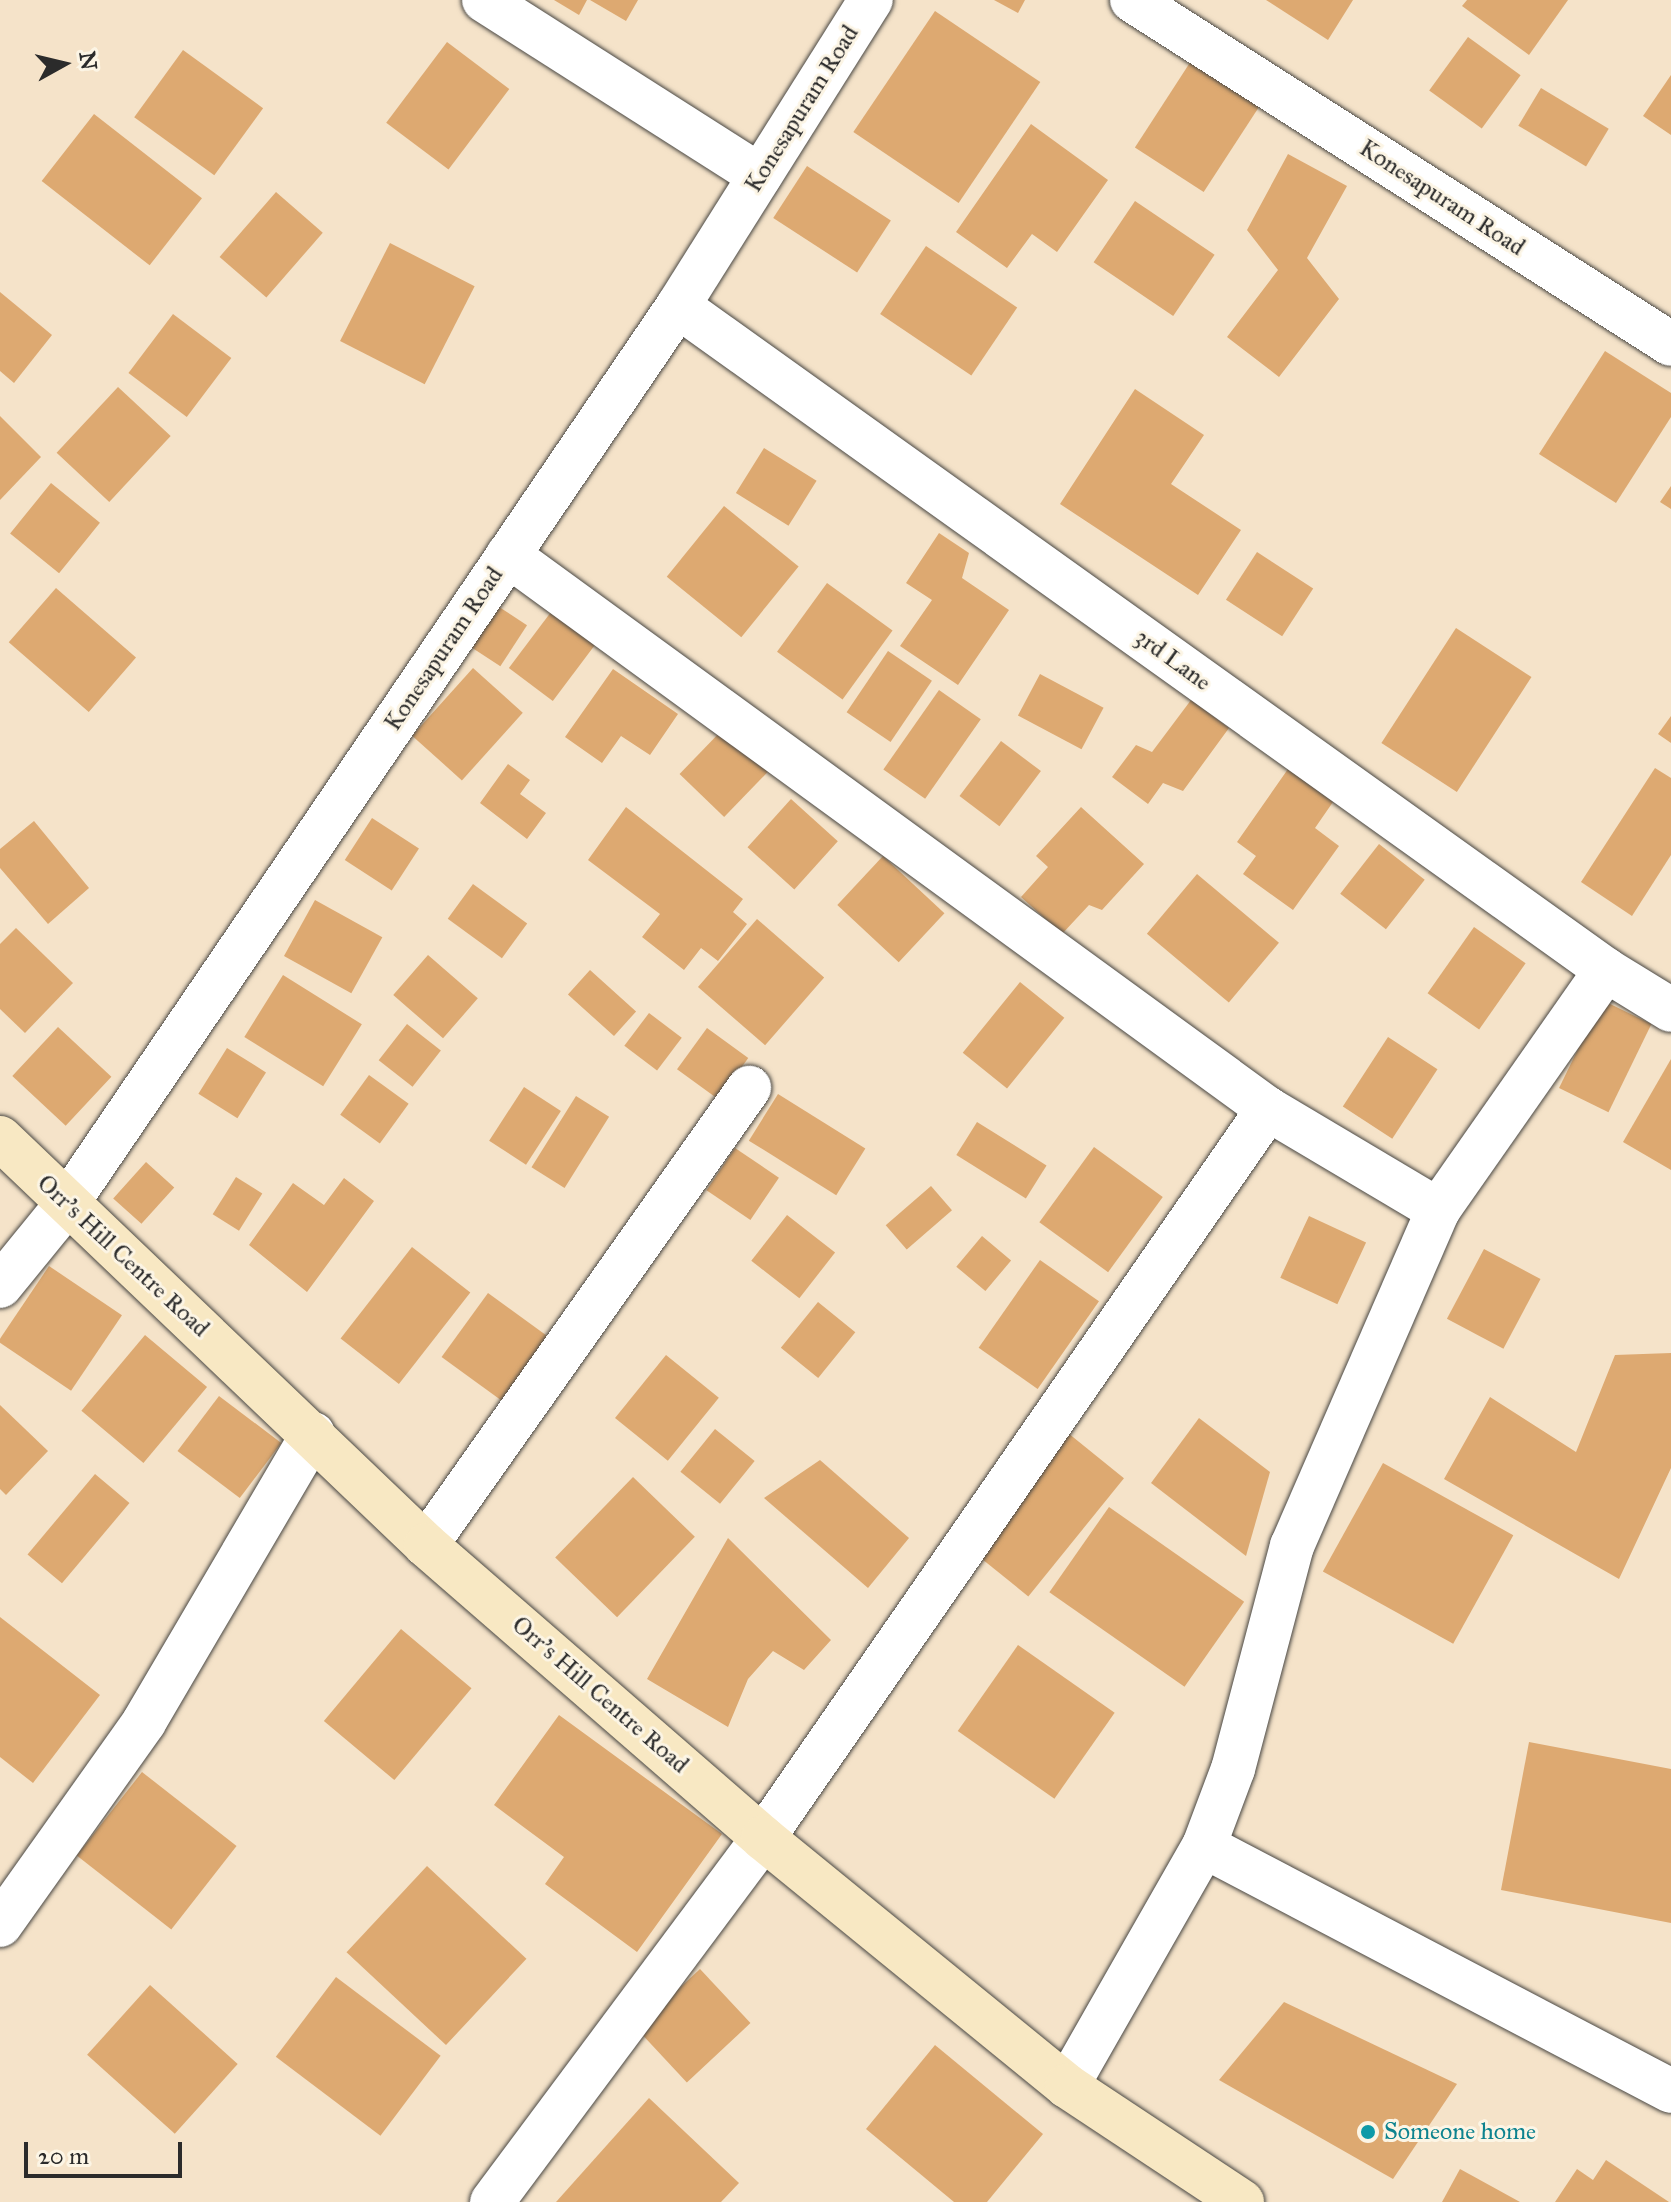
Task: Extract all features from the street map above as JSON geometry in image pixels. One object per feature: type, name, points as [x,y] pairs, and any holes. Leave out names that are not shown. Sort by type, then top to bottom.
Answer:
[{"type":"street","points":[[484,0],[760,176]]},
{"type":"street","name":"Konesapuram Road","points":[[0,1286],[66,1205],[678,306],[871,0]]},
{"type":"street","name":"Konesapuram Road","points":[[1132,0],[1671,344]]},
{"type":"street","name":"3rd Lane","points":[[678,306],[1606,970],[1671,1010]]},
{"type":"street","points":[[508,555],[1268,1109],[1438,1210]]},
{"type":"street","points":[[1067,2086],[1204,1846],[1233,1769],[1292,1546],[1438,1210],[1606,970]]},
{"type":"street","points":[[426,1545],[749,1088]]},
{"type":"street","points":[[492,2202],[763,1838],[1268,1109]]},
{"type":"street","name":"Orr's Hill Centre Road","points":[[0,1138],[66,1205],[313,1434],[426,1545],[763,1838],[1067,2086],[1242,2202]]},
{"type":"street","points":[[0,1925],[144,1722],[313,1434]]},
{"type":"street","points":[[1204,1846],[1671,2091]]},
{"type":"building","points":[[554,0],[587,0],[579,15]]},
{"type":"building","points":[[590,0],[638,0],[626,21]]},
{"type":"building","points":[[994,0],[1025,0],[1018,13]]},
{"type":"building","points":[[1266,0],[1353,0],[1328,40]]},
{"type":"building","points":[[1467,0],[1568,0],[1529,55],[1462,6]]},
{"type":"building","points":[[935,11],[1040,82],[959,203],[853,132]]},
{"type":"building","points":[[1468,37],[1521,75],[1482,129],[1429,90]]},
{"type":"building","points":[[447,42],[509,89],[449,170],[386,123]]},
{"type":"building","points":[[183,50],[263,108],[214,175],[134,117]]},
{"type":"building","points":[[1191,61],[1260,106],[1204,192],[1135,147]]},
{"type":"building","points":[[1671,75],[1671,135],[1643,116]]},
{"type":"building","points":[[1541,88],[1609,129],[1586,166],[1518,126]]},
{"type":"building","points":[[94,114],[202,198],[150,265],[42,181]]},
{"type":"building","points":[[1031,124],[1108,180],[1057,252],[1032,234],[1007,268],[956,232]]},
{"type":"building","points":[[1288,154],[1347,186],[1307,258],[1339,299],[1279,377],[1227,337],[1278,270],[1247,230]]},
{"type":"building","points":[[807,166],[891,220],[857,272],[773,218]]},
{"type":"building","points":[[276,192],[323,233],[266,298],[220,257]]},
{"type":"building","points":[[1135,201],[1215,255],[1173,316],[1094,262]]},
{"type":"building","points":[[390,243],[475,286],[425,384],[340,341]]},
{"type":"building","points":[[926,246],[1017,308],[971,375],[880,314]]},
{"type":"building","points":[[0,292],[52,335],[14,383],[0,371]]},
{"type":"building","points":[[173,314],[231,358],[187,417],[128,373]]},
{"type":"building","points":[[1605,351],[1671,393],[1671,417],[1616,503],[1539,454]]},
{"type":"building","points":[[118,387],[171,436],[109,502],[57,453]]},
{"type":"building","points":[[1135,389],[1204,435],[1171,484],[1241,530],[1198,595],[1060,504]]},
{"type":"building","points":[[0,416],[41,457],[0,500]]},
{"type":"building","points":[[764,448],[817,481],[788,526],[736,493]]},
{"type":"building","points":[[51,483],[100,523],[59,573],[10,534]]},
{"type":"building","points":[[1671,486],[1671,509],[1660,502]]},
{"type":"building","points":[[724,506],[799,566],[741,637],[667,577]]},
{"type":"building","points":[[939,533],[969,553],[962,578],[1009,610],[958,685],[900,646],[932,600],[906,583]]},
{"type":"building","points":[[1257,552],[1313,588],[1282,636],[1226,600]]},
{"type":"building","points":[[827,583],[893,631],[843,699],[777,652]]},
{"type":"building","points":[[56,588],[136,658],[89,712],[9,642]]},
{"type":"building","points":[[496,605],[527,625],[500,666],[469,646]]},
{"type":"building","points":[[554,608],[598,641],[553,701],[509,668]]},
{"type":"building","points":[[1456,628],[1531,677],[1457,792],[1381,743]]},
{"type":"building","points":[[888,651],[932,681],[891,742],[847,712]]},
{"type":"building","points":[[473,668],[523,713],[462,780],[412,736]]},
{"type":"building","points":[[613,669],[678,714],[650,755],[621,736],[602,763],[565,737]]},
{"type":"building","points":[[1040,674],[1104,708],[1082,749],[1018,715]]},
{"type":"building","points":[[939,690],[981,719],[925,799],[883,769]]},
{"type":"building","points":[[1191,700],[1229,728],[1183,791],[1163,783],[1148,804],[1112,777],[1136,745],[1152,752]]},
{"type":"building","points":[[1671,716],[1671,743],[1658,734]]},
{"type":"building","points":[[724,728],[769,771],[724,817],[680,774]]},
{"type":"building","points":[[1001,741],[1041,771],[999,826],[959,796]]},
{"type":"building","points":[[508,764],[530,780],[520,794],[546,813],[527,839],[480,803]]},
{"type":"building","points":[[1655,768],[1671,778],[1671,855],[1632,916],[1581,882]]},
{"type":"building","points":[[1288,769],[1333,802],[1315,828],[1339,846],[1293,910],[1243,874],[1256,856],[1237,842]]},
{"type":"building","points":[[791,799],[838,841],[794,889],[748,847]]},
{"type":"building","points":[[626,807],[743,899],[733,912],[747,924],[718,961],[701,948],[684,970],[642,937],[660,914],[588,860]]},
{"type":"building","points":[[1081,807],[1144,864],[1102,910],[1089,905],[1062,934],[1021,897],[1048,867],[1036,856]]},
{"type":"building","points":[[372,818],[419,848],[392,890],[345,860]]},
{"type":"building","points":[[34,821],[89,888],[48,924],[0,868],[0,849]]},
{"type":"building","points":[[1379,844],[1425,880],[1386,929],[1340,894]]},
{"type":"building","points":[[883,856],[944,913],[899,962],[837,905]]},
{"type":"building","points":[[1197,874],[1279,943],[1229,1003],[1147,934]]},
{"type":"building","points":[[473,884],[527,923],[502,958],[448,919]]},
{"type":"building","points":[[315,900],[382,937],[351,993],[284,956]]},
{"type":"building","points":[[757,919],[824,977],[765,1045],[698,987]]},
{"type":"building","points":[[1474,927],[1526,963],[1479,1029],[1428,993]]},
{"type":"building","points":[[16,928],[73,983],[25,1033],[0,1009],[0,944]]},
{"type":"building","points":[[428,955],[478,998],[443,1038],[393,995]]},
{"type":"building","points":[[590,970],[636,1011],[614,1036],[568,995]]},
{"type":"building","points":[[283,975],[362,1024],[323,1086],[244,1037]]},
{"type":"building","points":[[1020,982],[1064,1018],[1007,1089],[963,1053]]},
{"type":"building","points":[[1602,1000],[1651,1024],[1608,1112],[1559,1088]]},
{"type":"building","points":[[649,1013],[682,1038],[657,1070],[624,1046]]},
{"type":"building","points":[[407,1024],[441,1050],[413,1087],[379,1060]]},
{"type":"building","points":[[58,1027],[111,1077],[66,1126],[12,1076]]},
{"type":"building","points":[[707,1028],[748,1058],[718,1099],[677,1069]]},
{"type":"building","points":[[1388,1037],[1437,1069],[1392,1139],[1343,1107]]},
{"type":"building","points":[[227,1048],[266,1072],[237,1118],[198,1094]]},
{"type":"building","points":[[1671,1059],[1671,1170],[1623,1142]]},
{"type":"building","points":[[369,1075],[409,1104],[380,1143],[340,1115]]},
{"type":"building","points":[[524,1087],[561,1111],[526,1165],[489,1141]]},
{"type":"building","points":[[778,1094],[865,1149],[836,1195],[749,1141]]},
{"type":"building","points":[[576,1096],[609,1117],[565,1188],[531,1167]]},
{"type":"building","points":[[977,1122],[1047,1165],[1026,1199],[956,1155]]},
{"type":"building","points":[[1094,1147],[1163,1197],[1108,1272],[1039,1222]]},
{"type":"building","points":[[735,1148],[779,1178],[750,1220],[706,1190]]},
{"type":"building","points":[[146,1162],[174,1187],[141,1224],[113,1198]]},
{"type":"building","points":[[236,1177],[262,1193],[239,1231],[213,1214]]},
{"type":"building","points":[[344,1178],[374,1201],[307,1292],[249,1245],[293,1183],[324,1205]]},
{"type":"building","points":[[931,1186],[952,1210],[907,1250],[886,1225]]},
{"type":"building","points":[[787,1215],[835,1253],[799,1298],[751,1261]]},
{"type":"building","points":[[1309,1216],[1366,1243],[1337,1304],[1280,1278]]},
{"type":"building","points":[[982,1236],[1011,1260],[985,1291],[956,1267]]},
{"type":"building","points":[[412,1247],[470,1293],[399,1384],[341,1338]]},
{"type":"building","points":[[1484,1249],[1541,1279],[1503,1349],[1447,1319]]},
{"type":"building","points":[[1040,1260],[1099,1301],[1038,1389],[979,1348]]},
{"type":"building","points":[[49,1266],[122,1315],[71,1391],[0,1343]]},
{"type":"building","points":[[488,1293],[548,1336],[501,1400],[442,1357]]},
{"type":"building","points":[[818,1302],[855,1332],[818,1378],[781,1348]]},
{"type":"building","points":[[145,1335],[207,1387],[143,1463],[81,1411]]},
{"type":"building","points":[[1671,1353],[1671,1468],[1619,1579],[1444,1479],[1490,1397],[1576,1452],[1615,1355]]},
{"type":"building","points":[[666,1355],[719,1398],[668,1461],[615,1418]]},
{"type":"building","points":[[219,1396],[281,1443],[240,1498],[177,1451]]},
{"type":"building","points":[[0,1405],[48,1451],[6,1495],[0,1489]]},
{"type":"building","points":[[1199,1418],[1270,1472],[1246,1556],[1151,1483]]},
{"type":"building","points":[[715,1429],[755,1461],[720,1504],[680,1472]]},
{"type":"building","points":[[1068,1433],[1124,1478],[1028,1596],[972,1551]]},
{"type":"building","points":[[820,1460],[909,1538],[868,1588],[764,1498]]},
{"type":"building","points":[[1383,1463],[1513,1535],[1453,1644],[1323,1571]]},
{"type":"building","points":[[95,1474],[129,1503],[62,1583],[28,1554]]},
{"type":"building","points":[[633,1477],[695,1537],[617,1617],[555,1558]]},
{"type":"building","points":[[1109,1507],[1244,1602],[1185,1687],[1049,1592]]},
{"type":"building","points":[[728,1538],[831,1640],[804,1670],[773,1651],[748,1679],[728,1727],[647,1679]]},
{"type":"building","points":[[0,1617],[100,1695],[33,1783],[0,1757]]},
{"type":"building","points":[[401,1629],[471,1688],[394,1780],[324,1721]]},
{"type":"building","points":[[1018,1645],[1115,1713],[1054,1799],[958,1731]]},
{"type":"building","points":[[559,1715],[722,1834],[637,1952],[545,1884],[564,1857],[494,1805]]},
{"type":"building","points":[[1529,1742],[1671,1769],[1671,1923],[1501,1890]]},
{"type":"building","points":[[142,1772],[237,1846],[171,1929],[77,1856]]},
{"type":"building","points":[[427,1866],[526,1959],[446,2045],[347,1952]]},
{"type":"building","points":[[700,1969],[750,2023],[687,2082],[636,2028]]},
{"type":"building","points":[[336,1977],[441,2056],[380,2136],[276,2057]]},
{"type":"building","points":[[150,1985],[238,2064],[175,2134],[87,2055]]},
{"type":"building","name":"Someone home","points":[[1284,2002],[1457,2084],[1393,2179],[1219,2080]]},
{"type":"building","points":[[935,2045],[1043,2134],[987,2202],[954,2202],[866,2129]]},
{"type":"building","points":[[649,2098],[739,2183],[721,2202],[556,2202]]},
{"type":"building","points":[[1606,2160],[1669,2202],[1555,2202],[1577,2169],[1593,2180]]},
{"type":"building","points":[[1460,2169],[1520,2202],[1442,2202]]},
{"type":"place","name":"Someone home","points":[[1368,2132]]}]
